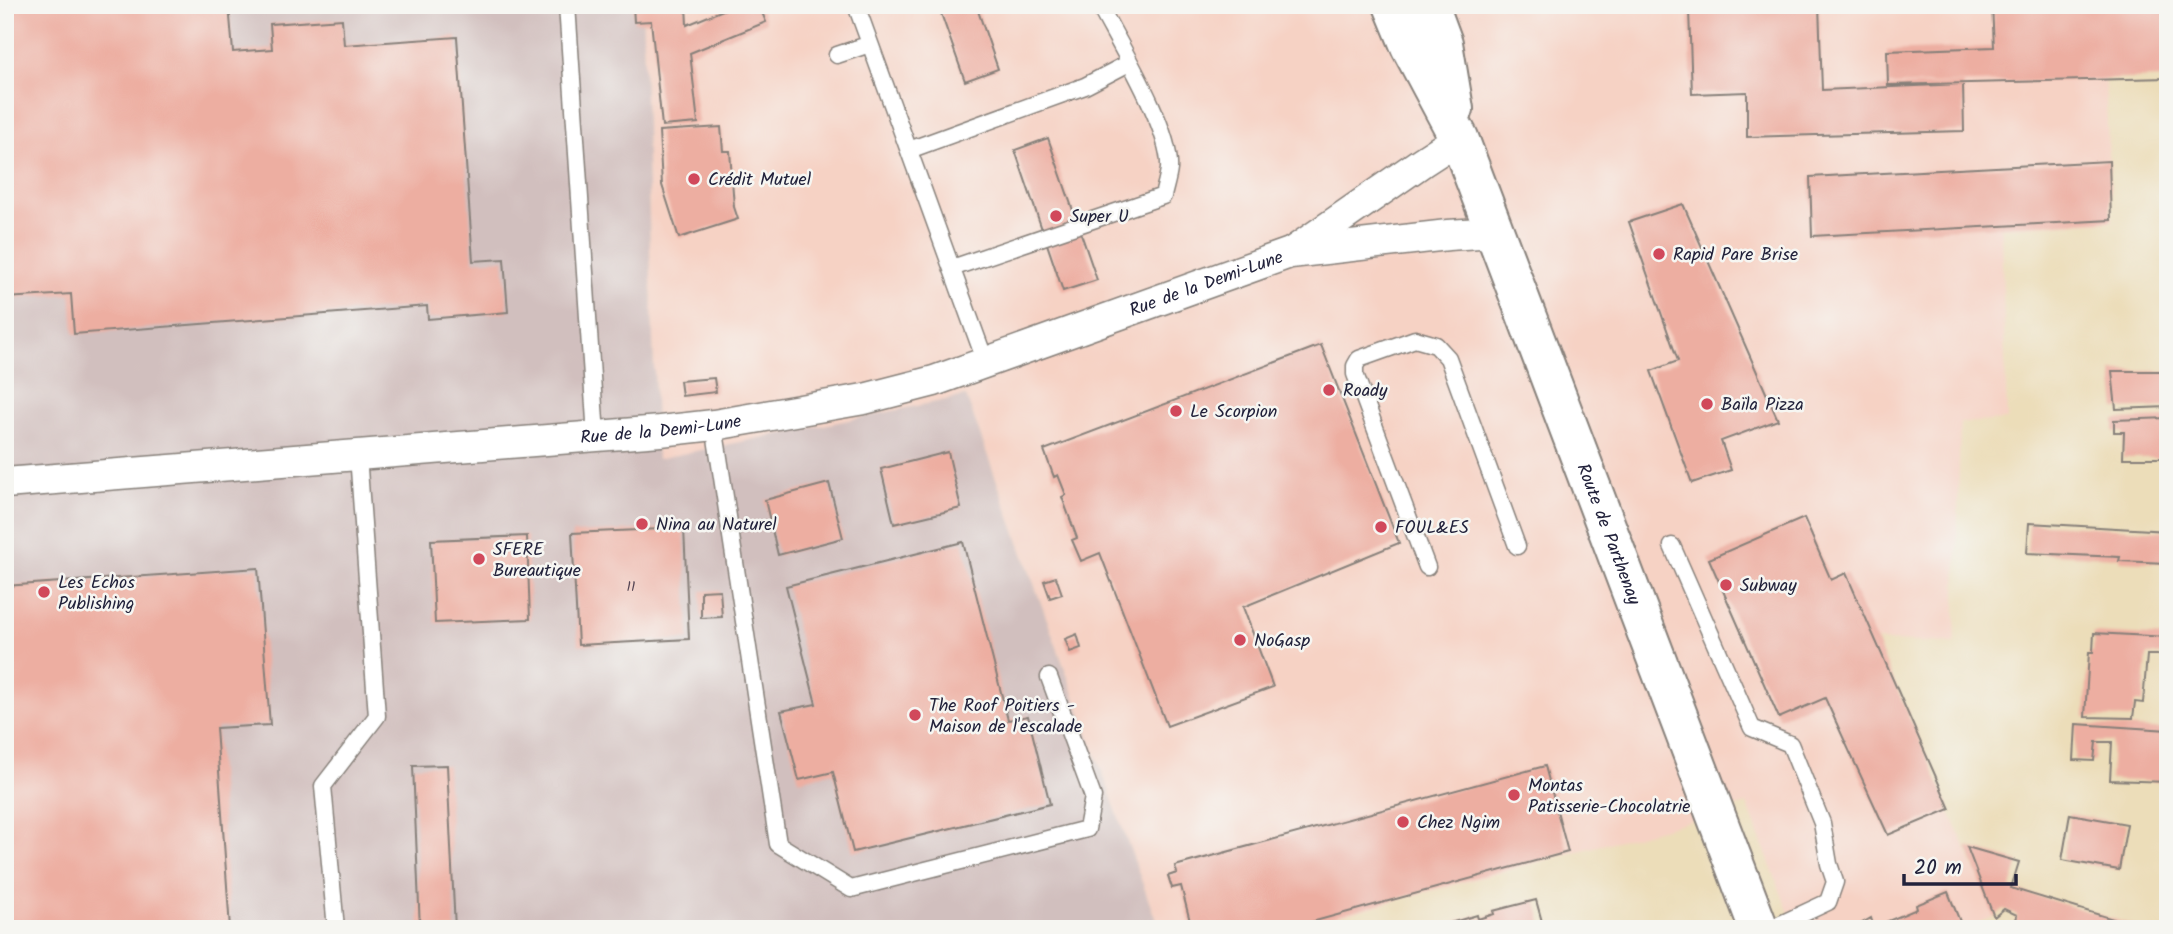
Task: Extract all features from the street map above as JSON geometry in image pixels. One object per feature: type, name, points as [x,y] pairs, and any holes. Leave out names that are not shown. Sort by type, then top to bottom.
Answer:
[{"type":"main road","name":"Route de Parthenay","points":[[1393,5],[1410,46],[1460,138],[1759,929]]},
{"type":"main road","name":"Route de Parthenay","points":[[1429,5],[1443,43],[1460,138]]},
{"type":"street","name":"Rue de la Demi-Lune","points":[[1290,253],[1460,138]]},
{"type":"street","name":"Rue de la Demi-Lune","points":[[5,483],[714,425],[864,399],[934,381],[1290,253],[1496,232]]},
{"type":"lane","points":[[567,5],[596,436]]},
{"type":"lane","points":[[856,5],[986,363]]},
{"type":"lane","points":[[952,268],[1163,195],[1169,168],[1165,138],[1099,5]]},
{"type":"lane","points":[[837,55],[870,44]]},
{"type":"lane","points":[[909,149],[1085,86],[1129,63]]},
{"type":"lane","points":[[1427,568],[1355,374],[1359,359],[1415,339],[1436,345],[1448,358],[1517,546]]},
{"type":"lane","points":[[714,425],[778,844],[851,889],[1087,829],[1093,797],[1049,677]]},
{"type":"lane","points":[[336,929],[323,786],[377,716],[358,454]]},
{"type":"lane","points":[[1672,546],[1752,727],[1790,744],[1822,823],[1829,864],[1835,881],[1828,902],[1770,929]]},
{"type":"shaded area","points":[[5,5],[642,5],[657,459],[966,396],[1159,929],[5,929]]},
{"type":"shaded area","points":[[642,5],[2168,5],[2168,77],[2105,80],[2112,221],[2001,227],[2007,420],[1960,423],[1955,643],[1876,641],[1995,916],[1964,929],[1795,929],[1747,804],[1289,929],[1159,929],[966,396],[657,460]]},
{"type":"building","points":[[5,5],[229,5],[233,52],[272,49],[270,24],[342,19],[344,45],[457,37],[473,261],[504,259],[508,312],[428,319],[427,306],[74,334],[71,294],[5,298]]},
{"type":"building","points":[[633,5],[686,5],[687,25],[735,5],[759,5],[766,22],[690,53],[698,123],[662,126],[651,21],[634,22]]},
{"type":"building","points":[[938,5],[976,5],[998,69],[965,81]]},
{"type":"building","points":[[1819,5],[1822,90],[1963,84],[1964,131],[1747,137],[1747,92],[1692,94],[1689,10]]},
{"type":"building","points":[[1992,5],[2168,5],[2168,78],[1888,85],[1887,51],[1994,47]]},
{"type":"building","name":"Crédit Mutuel","points":[[721,127],[723,151],[730,151],[734,207],[738,219],[679,238],[662,185],[659,131]]},
{"type":"building","points":[[1048,138],[1097,280],[1063,291],[1015,150]]},
{"type":"building","points":[[2109,161],[2111,220],[1812,236],[1810,177]]},
{"type":"building","points":[[1683,204],[1778,420],[1721,441],[1731,470],[1692,483],[1651,371],[1678,361],[1629,222]]},
{"type":"building","points":[[1321,345],[1399,543],[1243,607],[1273,687],[1167,726],[1100,553],[1081,561],[1072,540],[1077,538],[1062,497],[1066,495],[1058,475],[1054,477],[1044,450]]},
{"type":"building","points":[[2112,371],[2168,371],[2168,407],[2116,409]]},
{"type":"building","points":[[714,378],[716,392],[682,396],[680,381]]},
{"type":"building","points":[[2168,418],[2168,458],[2123,458],[2124,432],[2114,432],[2114,420]]},
{"type":"building","points":[[948,452],[961,508],[894,524],[881,469]]},
{"type":"building","points":[[829,483],[843,538],[778,555],[765,500]]},
{"type":"building","points":[[1804,518],[1831,580],[1846,573],[1950,809],[1888,835],[1825,698],[1779,718],[1709,559]]},
{"type":"building","points":[[2029,523],[2168,531],[2168,563],[2119,561],[2120,557],[2027,553]]},
{"type":"building","points":[[684,528],[689,639],[578,645],[572,533]]},
{"type":"building","points":[[527,536],[530,619],[435,623],[431,540]]},
{"type":"building","points":[[963,542],[1008,720],[1028,716],[1050,804],[853,852],[833,772],[799,780],[781,711],[816,704],[786,586]]},
{"type":"building","points":[[258,568],[270,725],[216,728],[230,929],[5,929],[5,586]]},
{"type":"building","points":[[1056,577],[1062,594],[1050,598],[1044,581]]},
{"type":"building","points":[[720,590],[722,617],[701,618],[701,591]]},
{"type":"building","points":[[2094,633],[2168,637],[2168,655],[2147,655],[2143,703],[2135,702],[2133,718],[2085,717],[2089,652],[2093,652]]},
{"type":"building","points":[[1077,634],[1081,648],[1070,652],[1065,639]]},
{"type":"building","points":[[2076,724],[2168,730],[2168,782],[2110,780],[2112,742],[2096,742],[2094,761],[2074,760]]},
{"type":"building","points":[[447,765],[455,929],[420,929],[413,766]]},
{"type":"building","points":[[1545,766],[1568,852],[1286,929],[1192,929],[1181,886],[1172,888],[1168,876],[1177,873],[1175,866]]},
{"type":"building","points":[[2070,814],[2127,824],[2119,870],[2062,860]]},
{"type":"building","points":[[1967,847],[2019,862],[2011,888],[2136,926],[2135,929],[2026,929],[2015,926],[2017,915],[2004,909],[1994,917]]},
{"type":"building","points":[[1948,892],[1963,929],[1852,929],[1871,918],[1874,927],[1917,909],[1916,905]]},
{"type":"building","points":[[1536,900],[1544,929],[1430,929],[1477,915],[1478,919],[1494,914],[1493,911]]},
{"type":"place","name":"Crédit Mutuel","points":[[694,179]]},
{"type":"place","name":"Super U","points":[[1056,216]]},
{"type":"place","name":"Rapid Pare Brise","points":[[1659,254]]},
{"type":"place","name":"Roady","points":[[1329,390]]},
{"type":"place","name":"Baïla Pizza","points":[[1707,404]]},
{"type":"place","name":"Le Scorpion","points":[[1176,411]]},
{"type":"place","name":"Nina au Naturel","points":[[642,524]]},
{"type":"place","name":"FOUL&ES","points":[[1381,527]]},
{"type":"place","name":"SFERE Bureautique","points":[[479,559]]},
{"type":"place","name":"Subway","points":[[1726,585]]},
{"type":"place","name":"Les Echos Publishing","points":[[44,592]]},
{"type":"place","name":"NoGasp","points":[[1240,640]]},
{"type":"place","name":"The Roof Poitiers - Maison de l'escalade","points":[[915,715]]},
{"type":"place","name":"Montas Patisserie-Chocolatrie","points":[[1514,795]]},
{"type":"place","name":"Chez Ngim","points":[[1403,822]]}]
